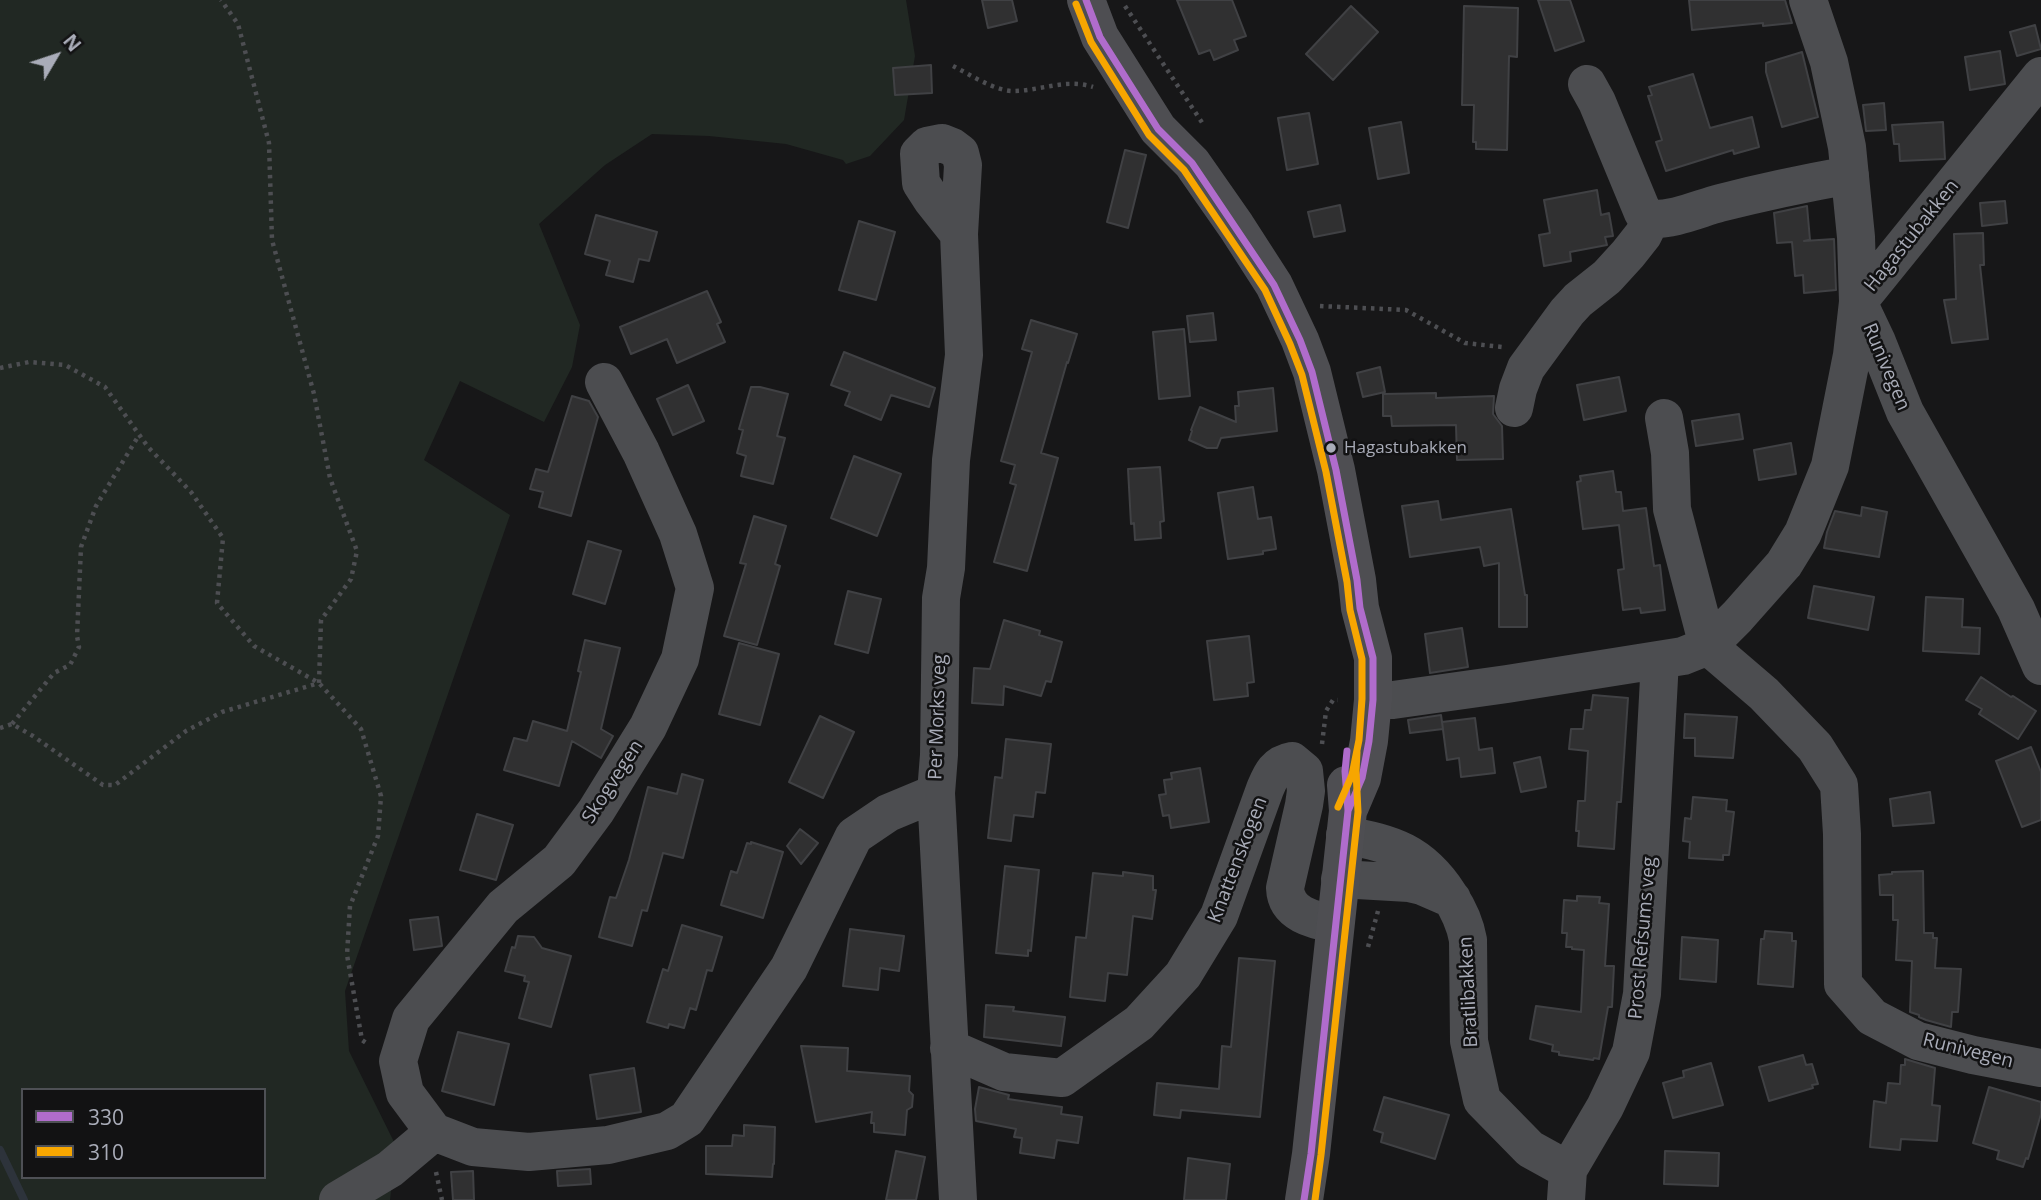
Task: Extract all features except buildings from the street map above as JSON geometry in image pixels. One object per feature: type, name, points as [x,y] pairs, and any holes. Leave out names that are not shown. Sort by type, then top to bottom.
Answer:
[{"type":"main road","points":[[1088,0],[1100,37],[1158,129],[1192,163],[1236,226],[1274,285],[1300,340],[1312,372],[1336,470],[1357,580],[1360,608],[1345,771],[1346,823],[1304,1200]]},
{"type":"street","name":"Runivegen","points":[[1808,0],[1829,62],[1847,147],[1856,237],[1858,302],[1905,412],[2016,609],[2041,666]]},
{"type":"street","name":"Hagastubakken","points":[[1393,700],[1684,656],[1708,646],[1784,564],[1803,533],[1830,466],[1852,355],[1858,302],[2041,76]]},
{"type":"street","points":[[1587,84],[1643,213],[1651,219],[1684,214],[1780,189],[1850,175]]},
{"type":"street","points":[[1514,408],[1521,378],[1567,312],[1607,278],[1643,235],[1651,219]]},
{"type":"street","name":"Per Morks veg","points":[[958,1200],[936,793],[941,598],[946,568],[951,460],[964,355],[959,234]]},
{"type":"street","name":"Skogvegen","points":[[398,1061],[411,1019],[503,907],[559,861],[596,811],[648,727],[681,659],[695,588],[678,534],[641,452],[604,382]]},
{"type":"street","points":[[1664,418],[1670,453],[1672,509],[1708,646]]},
{"type":"street","name":"Runivegen","points":[[1708,646],[1764,694],[1815,747],[1839,785],[1843,984],[1872,1017],[1918,1041],[2041,1068]]},
{"type":"street","name":"Prost Refsums veg","points":[[1567,1185],[1631,1052],[1642,994],[1660,660]]},
{"type":"street","name":"Knattenskogen","points":[[949,1048],[1004,1072],[1062,1078],[1139,1023],[1183,975],[1219,916],[1265,789],[1273,771],[1285,762],[1292,761],[1304,771],[1306,791],[1285,895],[1288,903],[1302,914],[1335,924]]},
{"type":"street","points":[[398,1061],[405,1093],[434,1132],[473,1147],[529,1152],[608,1145],[667,1131],[687,1119],[789,968],[854,836],[888,813],[936,793]]},
{"type":"street","name":"Bratlibakken","points":[[1346,823],[1379,842],[1412,855],[1430,869],[1452,899],[1465,925],[1468,940],[1468,1041],[1482,1100],[1567,1185]]},
{"type":"street","points":[[1340,879],[1409,883],[1452,899]]},
{"type":"street","points":[[338,1200],[390,1169],[434,1132]]},
{"type":"path","points":[[221,0],[238,24],[269,143],[272,240],[314,394],[330,478],[357,551],[351,579],[321,620],[319,683]]},
{"type":"path","points":[[953,66],[983,82],[1010,91],[1070,83],[1100,90]]},
{"type":"path","points":[[1316,306],[1406,310],[1465,343],[1540,351]]},
{"type":"path","points":[[0,368],[29,362],[65,365],[104,387],[148,447],[191,492],[223,538],[217,603],[254,646],[319,683],[361,729],[380,796],[378,836],[350,906],[347,955],[362,1040],[398,1061]]},
{"type":"path","points":[[0,728],[12,724],[54,673],[70,665],[79,647],[77,636],[81,547],[96,506],[139,435]]},
{"type":"path","points":[[12,724],[103,785],[115,785],[186,731],[222,712],[319,683]]},
{"type":"path","points":[[1324,730],[1329,704],[1339,699]]},
{"type":"shaded area","points":[[0,0],[906,0],[915,56],[904,120],[870,156],[846,164],[843,160],[786,144],[709,136],[652,134],[605,165],[539,224],[580,325],[572,367],[544,422],[460,381],[424,460],[510,515],[345,991],[349,1051],[396,1146],[390,1200],[0,1200]]},
{"type":"waterway","points":[[0,1150],[24,1200]]},
{"type":"transit line","name":"330","points":[[1086,0],[1100,37],[1158,129],[1192,163],[1274,285],[1312,372],[1336,470],[1360,608],[1373,658],[1369,741],[1362,778],[1348,811]]},
{"type":"transit line","name":"310","points":[[1076,4],[1091,42],[1149,135],[1184,170],[1265,290],[1302,375],[1326,472],[1350,610],[1362,659],[1359,740],[1352,775],[1338,807]]},
{"type":"transit line","name":"330","points":[[1304,1200],[1348,811],[1345,771],[1347,751]]},
{"type":"transit line","name":"310","points":[[1315,1200],[1358,812],[1357,752]]},
{"type":"place","name":"Hagastubakken","points":[[1331,448]]}]
